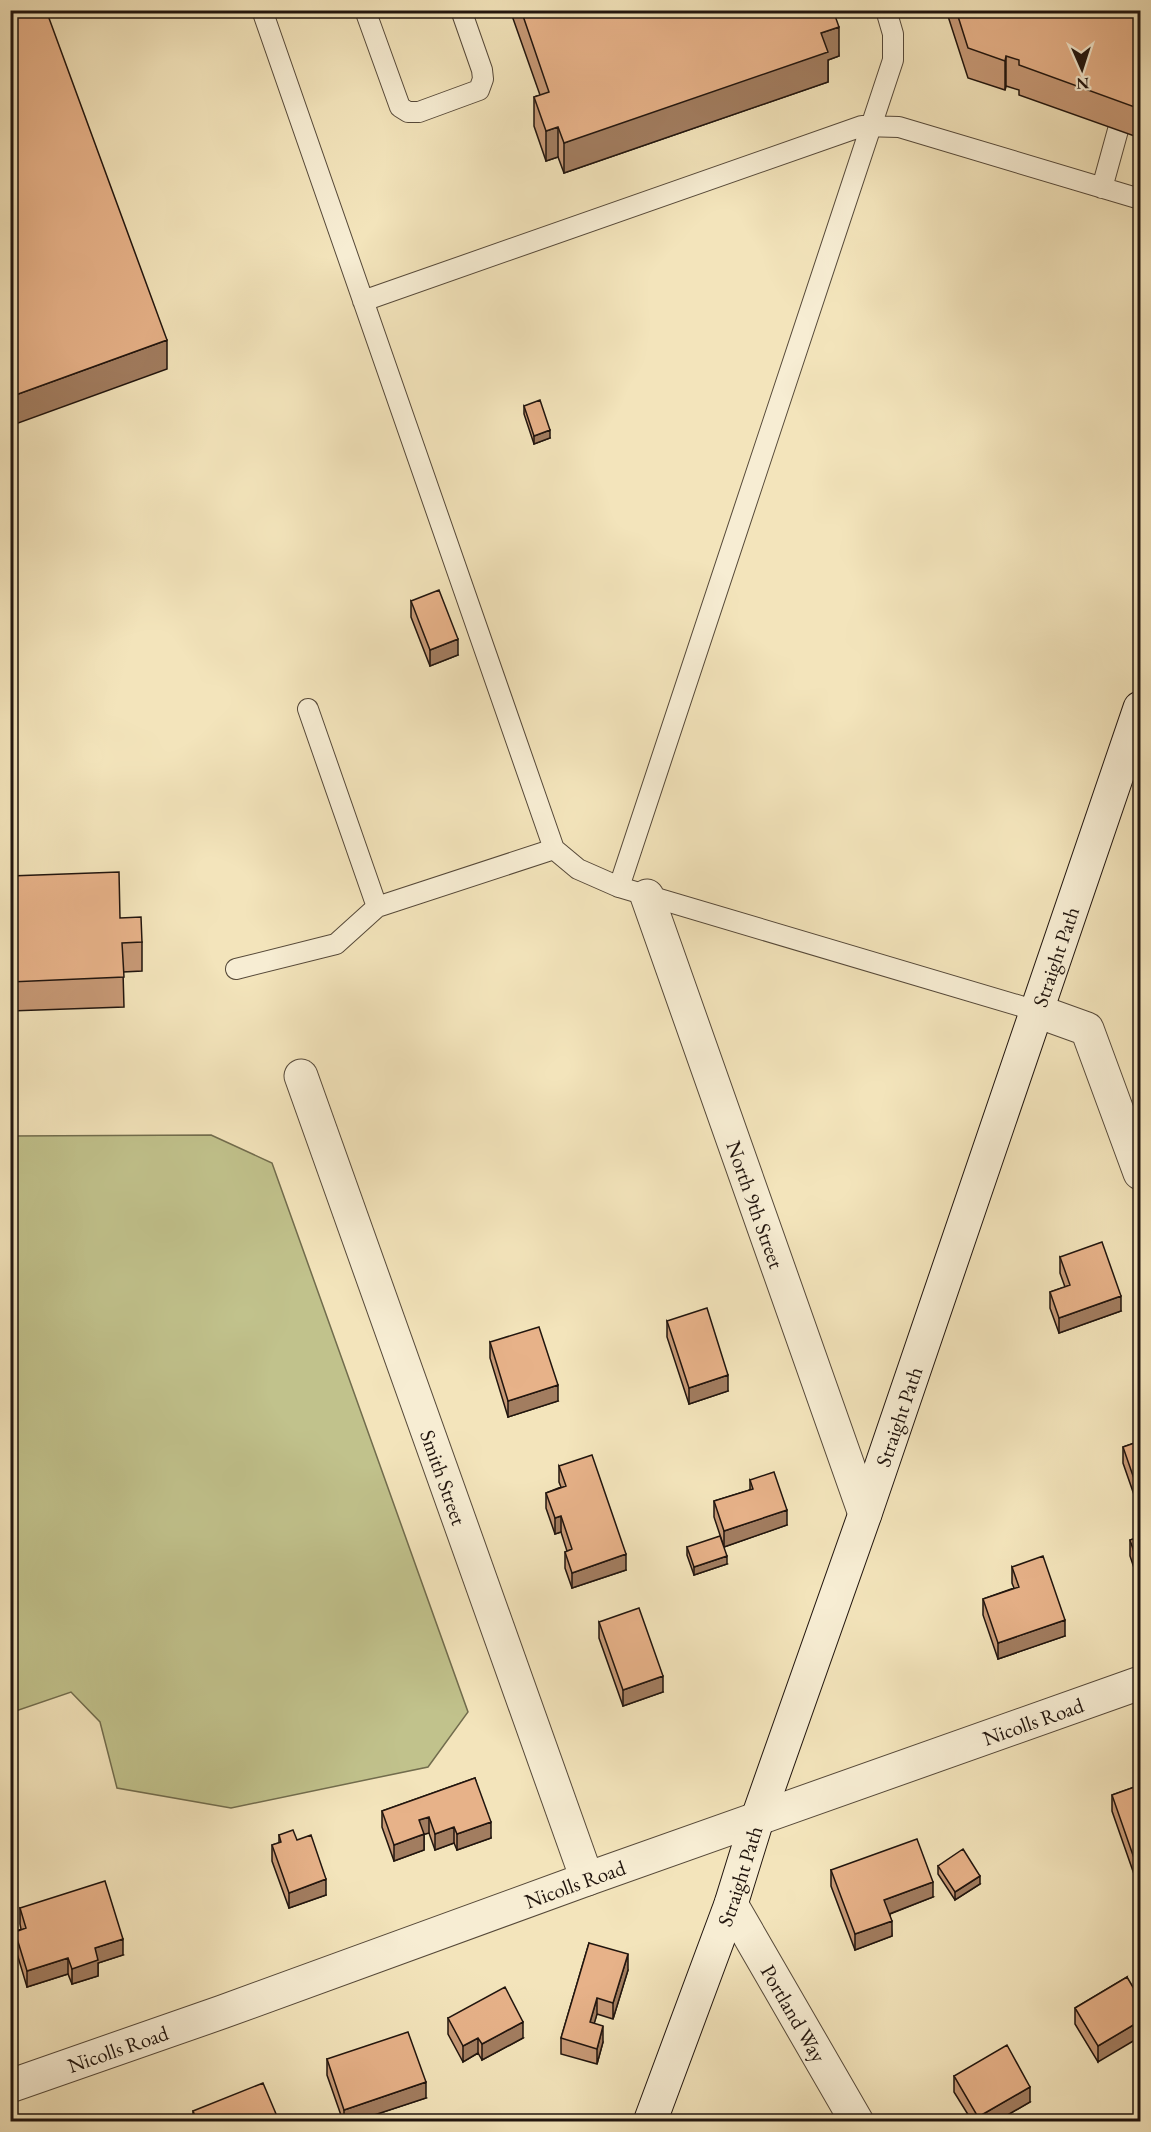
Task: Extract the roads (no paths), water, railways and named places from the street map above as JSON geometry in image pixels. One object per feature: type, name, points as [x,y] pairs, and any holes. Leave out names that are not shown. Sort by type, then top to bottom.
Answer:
[{"type":"street","name":"Straight Path","points":[[650,2121],[731,1904],[757,1820],[865,1514],[1140,708]]},
{"type":"street","name":"North 9th Street","points":[[633,891],[865,1514]]},
{"type":"street","points":[[1037,1011],[1087,1029],[1140,1173]]},
{"type":"street","name":"Smith Street","points":[[301,1076],[587,1879]]},
{"type":"street","name":"Nicolls Road","points":[[10,2086],[1140,1683]]},
{"type":"street","name":"Portland Way","points":[[731,1904],[856,2121]]},
{"type":"lane","points":[[261,10],[554,849],[578,869],[633,891],[1037,1011]]},
{"type":"lane","points":[[365,10],[400,107],[408,112],[419,112],[479,90],[483,79],[482,70],[461,10]]},
{"type":"lane","points":[[633,891],[893,60],[893,34],[886,10]]},
{"type":"lane","points":[[363,301],[862,126],[898,127],[1140,199]]},
{"type":"lane","points":[[1102,188],[1118,130]]},
{"type":"lane","points":[[308,709],[377,907]]},
{"type":"lane","points":[[236,969],[336,944],[377,907],[554,849]]}]
